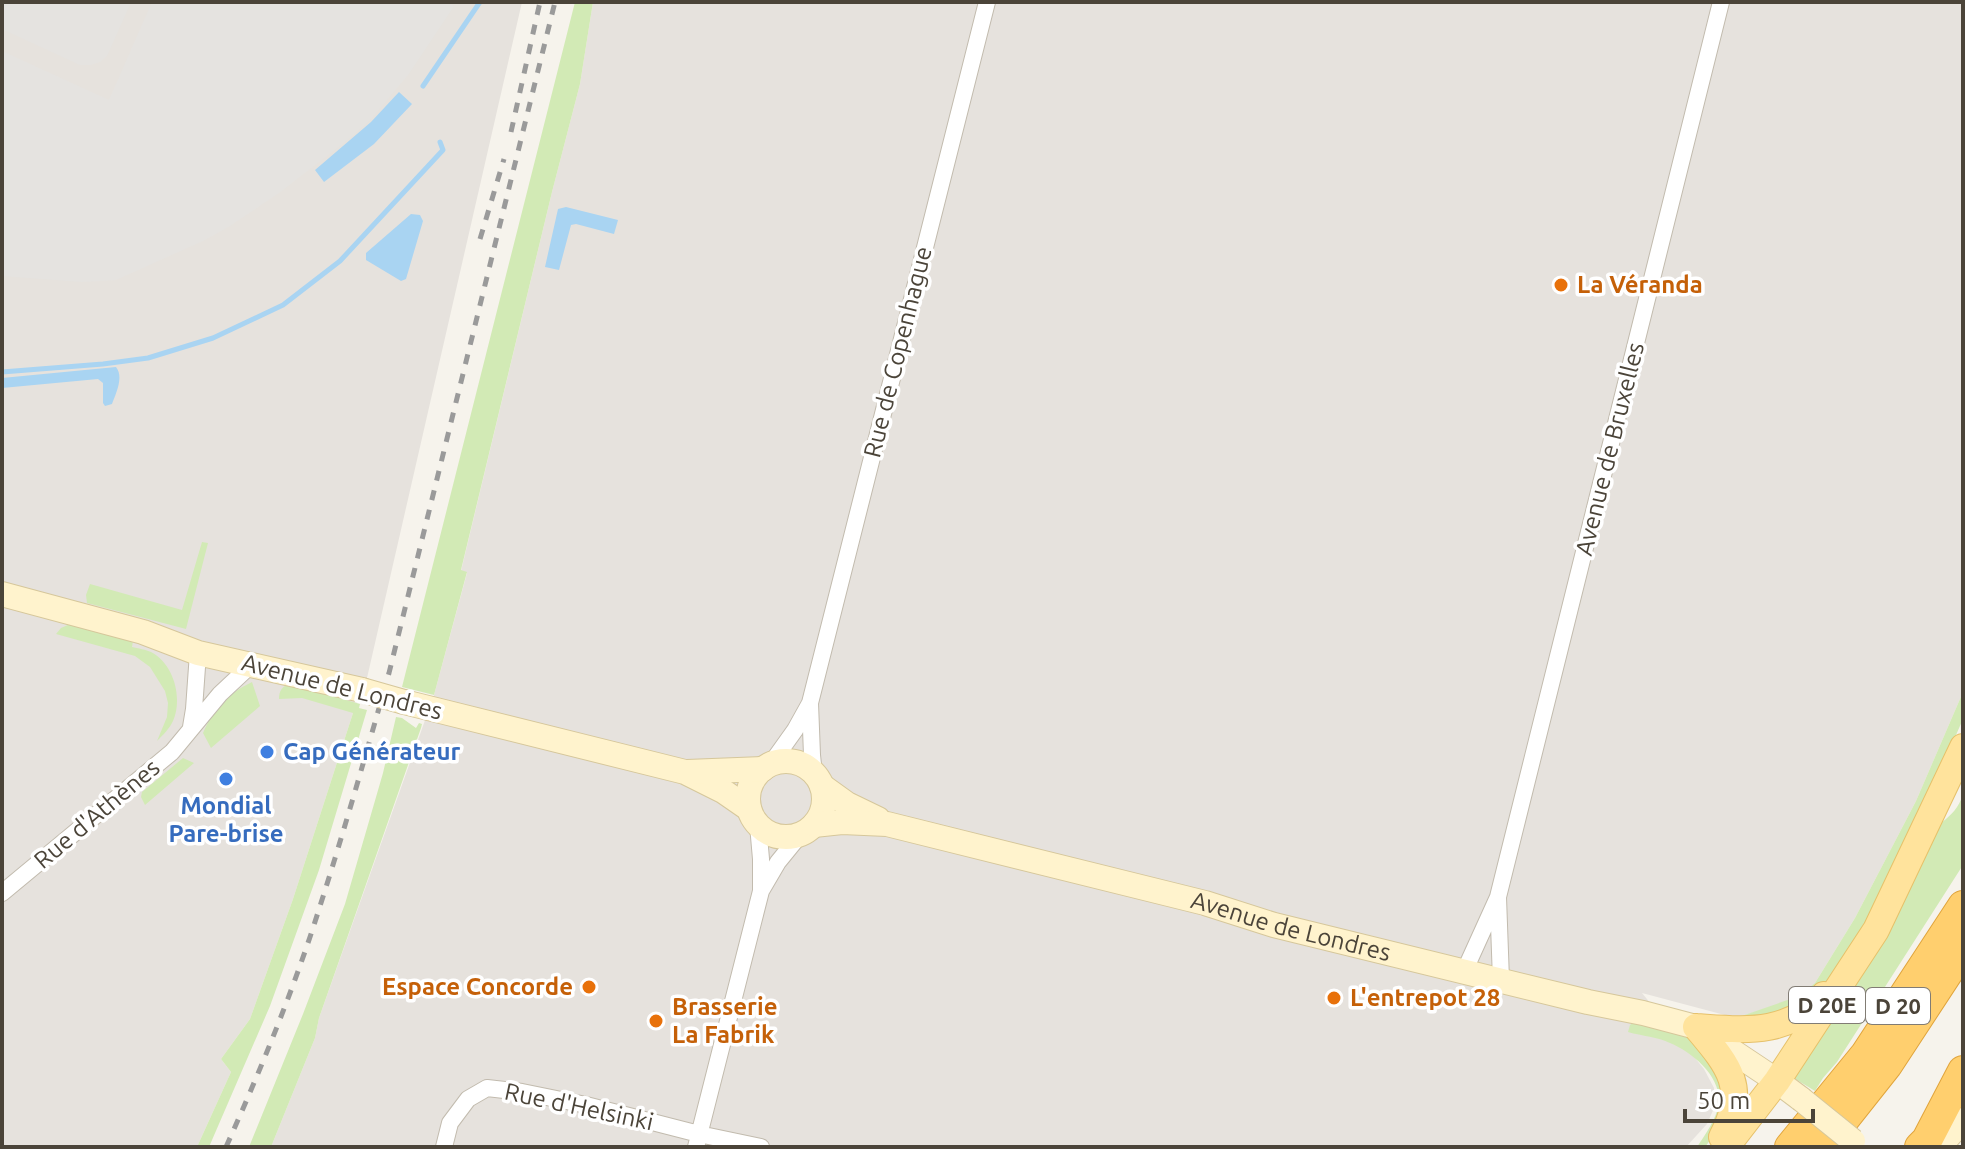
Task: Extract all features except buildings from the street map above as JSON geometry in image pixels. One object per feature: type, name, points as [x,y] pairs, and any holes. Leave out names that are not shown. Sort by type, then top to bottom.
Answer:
[{"type":"highway","points":[[1925,965],[1963,897]]},
{"type":"highway","name":"D 20","points":[[1790,1147],[1866,1054],[1963,906]]},
{"type":"highway","name":"D 20","points":[[1822,1147],[1887,1065],[1963,949]]},
{"type":"highway","points":[[1920,1147],[1927,1140],[1963,1071]]},
{"type":"main road","name":"D 20E","points":[[1726,1147],[1777,1081],[1876,930],[1963,747]]},
{"type":"main road","points":[[1696,1027],[1753,1031],[1783,1023],[1808,1011],[1876,930]]},
{"type":"main road","points":[[1696,1027],[1718,1054],[1730,1075],[1736,1097],[1734,1110],[1717,1147]]},
{"type":"street","name":"Rue de Copenhague","points":[[766,767],[795,730],[810,703],[987,2]]},
{"type":"street","name":"Avenue de Bruxelles","points":[[1464,972],[1498,897],[1721,2]]},
{"type":"street","name":"Avenue de Londres","points":[[2,594],[143,632],[198,653],[362,690],[685,772],[723,791],[753,817]]},
{"type":"street","points":[[189,732],[198,653]]},
{"type":"street","name":"Rue d'Athènes","points":[[2,893],[172,752],[220,694],[252,664]]},
{"type":"street","name":"Rue de Copenhague","points":[[810,703],[812,755],[818,780]]},
{"type":"street","points":[[697,1140],[761,891],[761,859],[747,796],[749,787],[766,767],[783,761],[793,762],[803,766],[818,780],[823,808],[821,815],[778,862],[761,891]]},
{"type":"street","name":"Avenue de Londres","points":[[685,772],[766,767]]},
{"type":"street","name":"Avenue de Londres","points":[[818,780],[847,804],[887,824]]},
{"type":"street","points":[[753,817],[775,837],[787,838],[807,830]]},
{"type":"street","name":"Avenue de Londres","points":[[807,830],[842,822],[887,824],[1192,900],[1274,925],[1696,1027],[1777,1081],[1857,1144]]},
{"type":"street","name":"Avenue de Bruxelles","points":[[1498,897],[1501,980]]},
{"type":"street","name":"Rue d'Helsinki","points":[[444,1147],[450,1123],[468,1099],[487,1088],[586,1105],[697,1140],[761,1147]]},
{"type":"street","points":[[1939,1147],[1963,1120]]},
{"type":"shaded area","points":[[2,2],[522,2],[367,678],[250,1019],[221,1059],[231,1072],[197,1147],[2,1147]]},
{"type":"shaded area","points":[[2,2],[131,2],[107,56],[91,65],[80,65],[2,29]]},
{"type":"shaded area","points":[[152,2],[445,2],[454,6],[408,75],[370,120],[279,193],[230,226],[116,280],[83,282],[2,276],[2,51],[109,100]]},
{"type":"shaded area","points":[[593,2],[1963,2],[1963,692],[1916,801],[1855,918],[1808,991],[1787,1002],[1736,1018],[1642,993],[1704,1069],[1714,1088],[1715,1106],[1707,1124],[1686,1147],[271,1147],[315,1038],[319,1018],[434,695],[467,573],[461,571],[580,84]]},
{"type":"green space","points":[[575,2],[593,2],[580,84],[461,570],[467,572],[434,695],[402,687]]},
{"type":"green space","points":[[202,542],[208,543],[186,629],[87,603],[90,584],[182,610]]},
{"type":"green space","points":[[70,624],[133,641],[132,647],[151,652],[166,665],[174,682],[176,712],[172,724],[157,741],[167,717],[168,703],[165,691],[150,667],[135,656],[56,634]]},
{"type":"green space","points":[[252,682],[260,706],[211,748],[203,733],[212,715],[228,697]]},
{"type":"green space","points":[[290,684],[360,704],[359,708],[367,710],[319,870],[270,1006],[209,1147],[197,1147],[231,1072],[221,1059],[250,1019],[293,899],[353,713],[302,698],[279,699],[282,689]]},
{"type":"green space","points":[[1963,692],[1963,719],[1911,838],[1860,937],[1829,984],[1785,1016],[1736,1018],[1799,996],[1815,983],[1855,918],[1916,801]]},
{"type":"green space","points":[[396,717],[416,728],[419,723],[422,724],[421,728],[319,1018],[315,1038],[271,1147],[249,1147],[345,904]]},
{"type":"green space","points":[[183,758],[194,763],[145,805],[142,792]]},
{"type":"green space","points":[[1963,794],[1963,865],[1837,1062],[1815,1091],[1792,1077],[1940,824],[1954,811]]},
{"type":"green space","points":[[1636,1020],[1697,1040],[1727,1092],[1714,1135],[1705,1147],[1697,1147],[1718,1109],[1715,1084],[1704,1066],[1679,1047],[1628,1032]]},
{"type":"water","points":[[399,92],[412,104],[374,144],[324,182],[315,170],[371,122]]},
{"type":"water","points":[[566,207],[618,220],[614,234],[571,225],[559,270],[545,267],[558,209]]},
{"type":"water","points":[[411,214],[420,215],[423,221],[406,279],[401,281],[366,260],[366,253]]},
{"type":"water","points":[[116,367],[119,375],[117,390],[112,404],[105,406],[103,383],[98,379],[2,388],[2,378]]},
{"type":"waterway","points":[[423,86],[480,2]]},
{"type":"waterway","points":[[2,372],[148,358],[213,338],[283,305],[340,261],[443,150],[440,142]]},
{"type":"railway","points":[[511,132],[540,2]]},
{"type":"railway","points":[[226,1147],[301,964],[389,673],[555,2]]},
{"type":"railway","points":[[480,239],[504,159]]},
{"type":"place","name":"La Véranda","points":[[1561,285]]},
{"type":"place","name":"Cap Générateur","points":[[267,752]]},
{"type":"place","name":"Mondial Pare-brise","points":[[226,779]]},
{"type":"place","name":"Espace Concorde","points":[[589,987]]},
{"type":"place","name":"L'entrepot 28","points":[[1334,998]]},
{"type":"place","name":"Brasserie La Fabrik","points":[[656,1021]]}]
